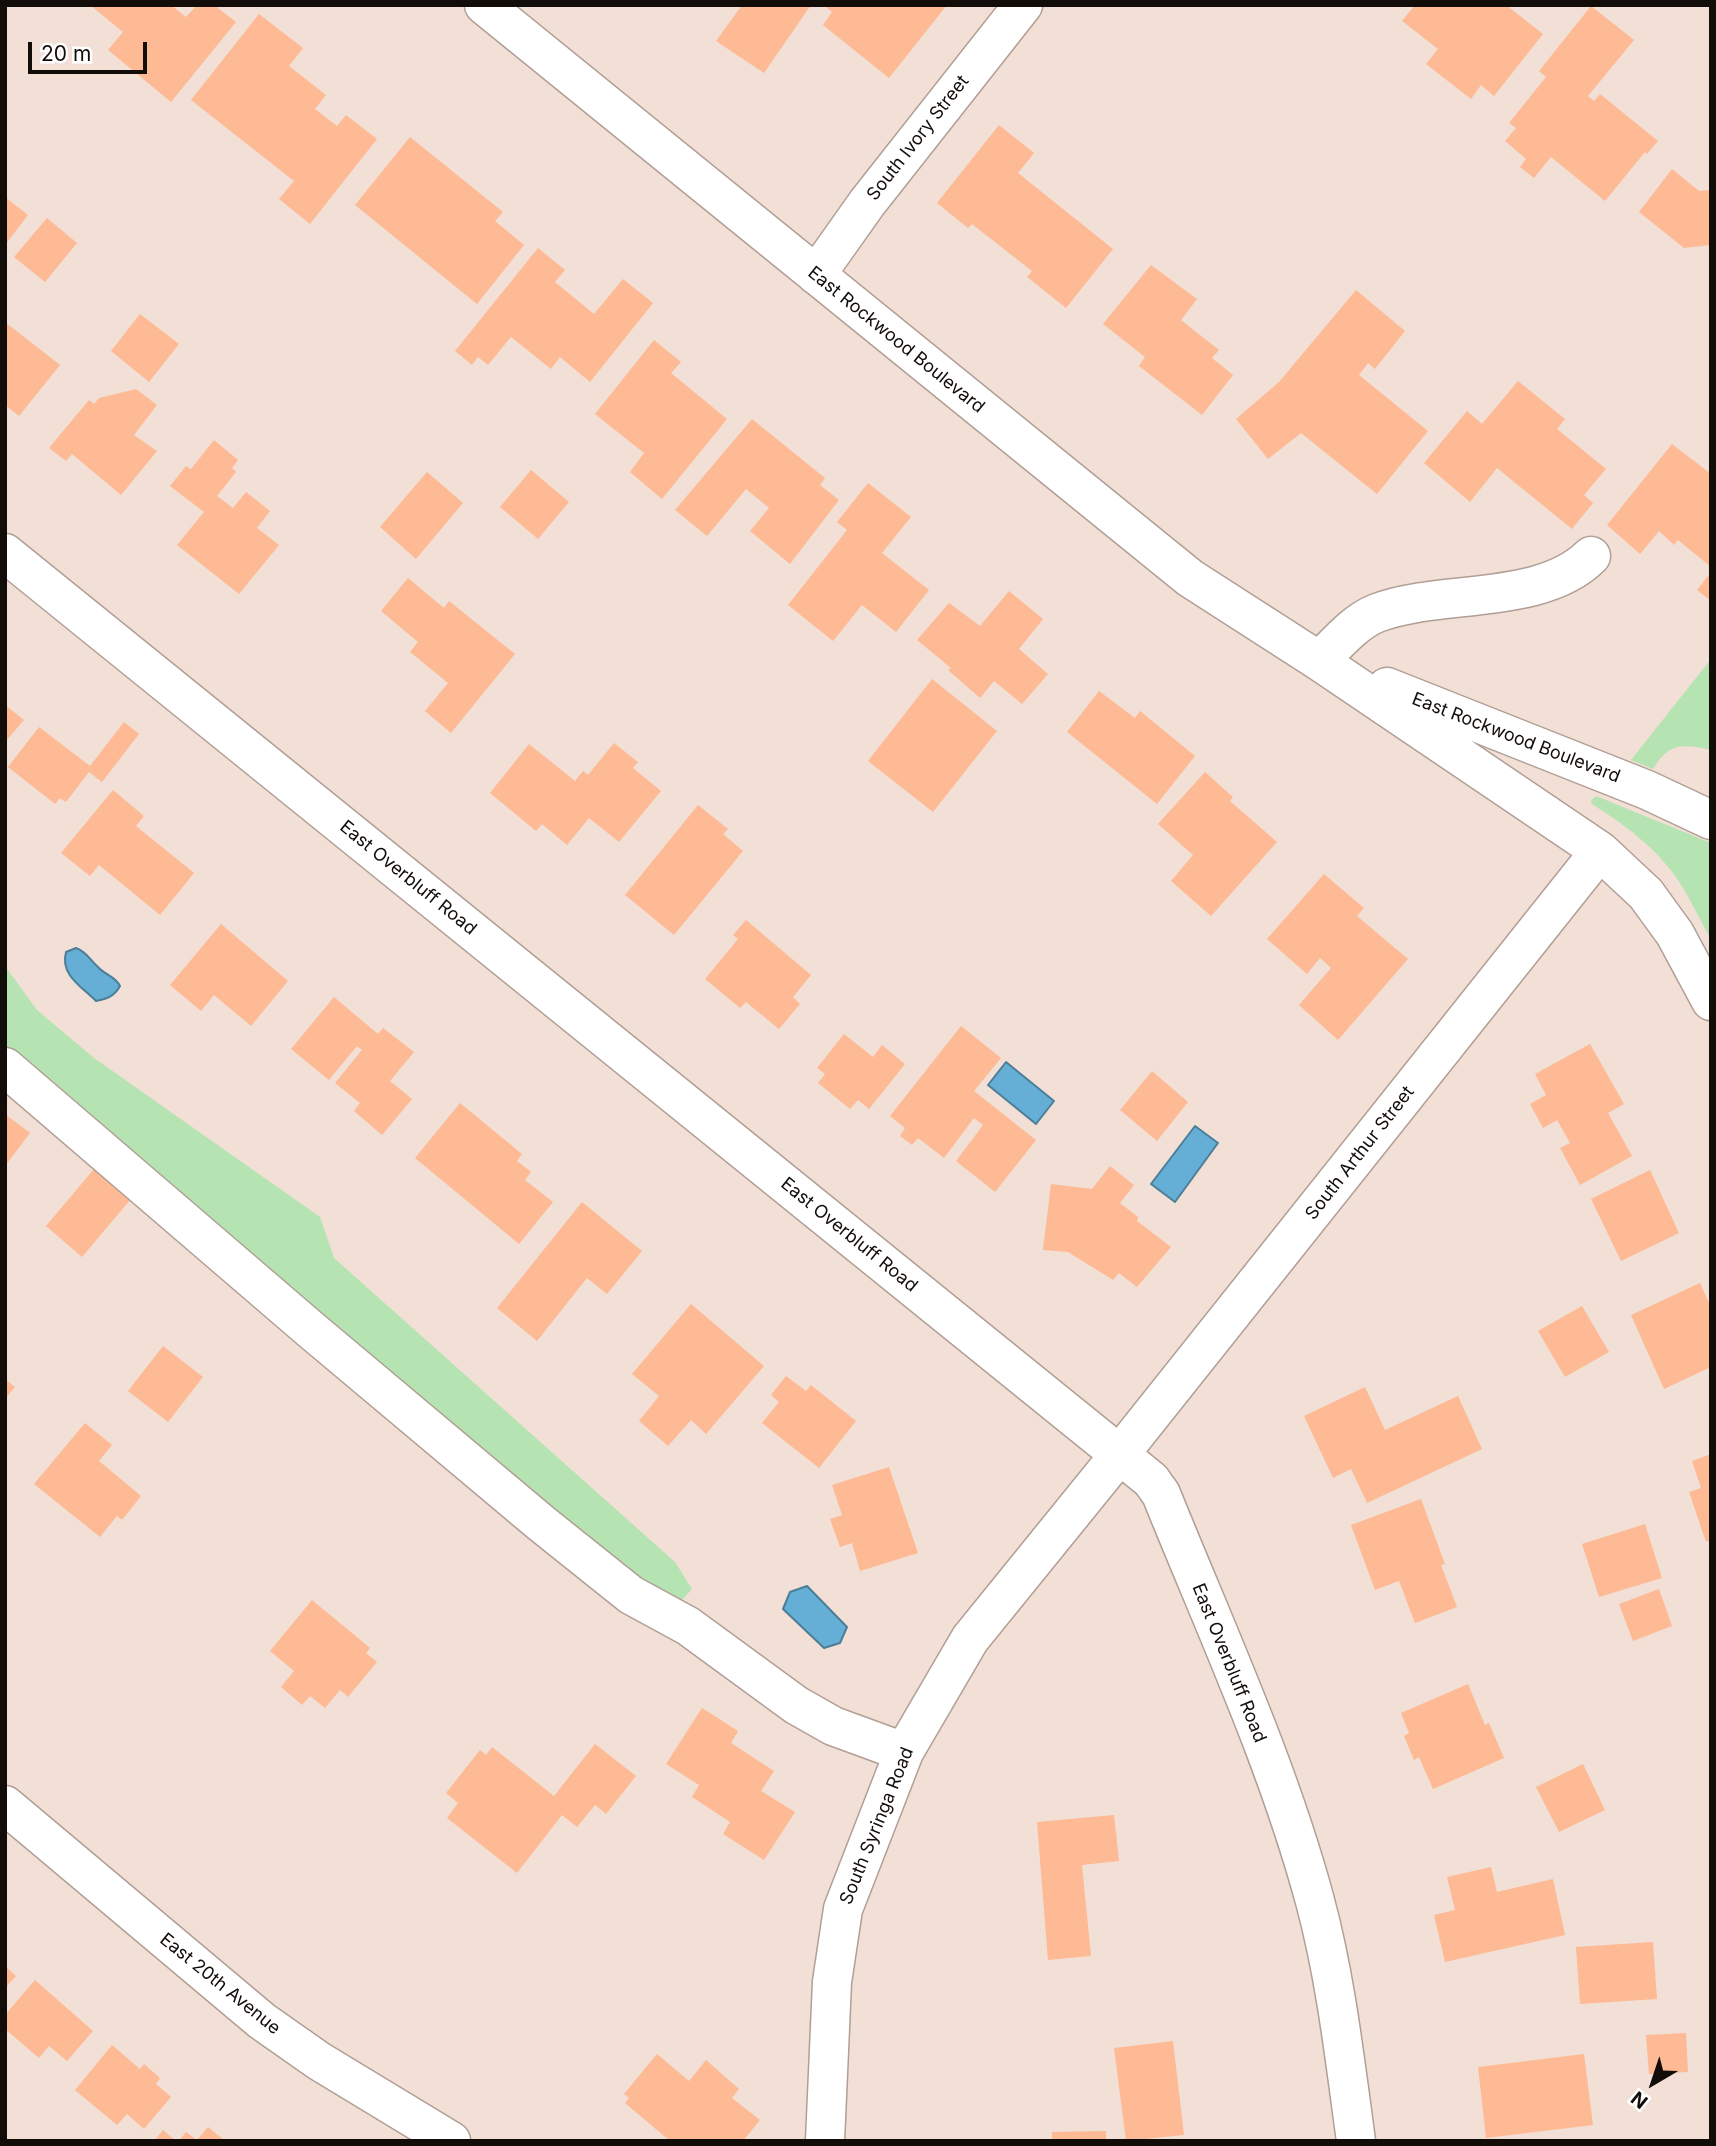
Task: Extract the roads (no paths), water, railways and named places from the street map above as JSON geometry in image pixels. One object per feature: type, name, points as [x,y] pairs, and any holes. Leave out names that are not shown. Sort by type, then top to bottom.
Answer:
[{"type":"street","name":"East Rockwood Boulevard","points":[[484,5],[1190,578],[1319,661],[1600,851],[1646,894],[1675,934],[1711,1001]]},
{"type":"street","name":"South Ivory Street","points":[[816,275],[867,203],[1023,5]]},
{"type":"street","name":"East Overbluff Road","points":[[5,553],[1151,1480],[1161,1494],[1277,1779],[1315,1902],[1340,2026],[1356,2141]]},
{"type":"street","points":[[1319,661],[1354,628],[1374,614],[1395,608],[1525,589],[1578,568],[1591,556]]},
{"type":"street","name":"East Rockwood Boulevard","points":[[1319,661],[1647,790],[1711,820]]},
{"type":"street","name":"South Arthur Street","points":[[1120,1454],[1600,851]]},
{"type":"street","points":[[5,1067],[320,1338],[631,1595],[688,1626],[796,1705],[833,1726],[904,1752]]},
{"type":"street","name":"South Syringa Road","points":[[825,2141],[832,1982],[843,1909],[904,1752],[970,1639],[1120,1454]]},
{"type":"street","name":"East 20th Avenue","points":[[5,1805],[262,2021],[319,2061],[451,2141]]},
{"type":"water","points":[[76,948],[118,983],[118,990],[96,1001],[73,979],[65,960],[66,952]]},
{"type":"water","points":[[1006,1062],[1054,1101],[1036,1124],[988,1085]]},
{"type":"water","points":[[1195,1126],[1218,1143],[1175,1202],[1151,1184]]},
{"type":"water","points":[[807,1586],[847,1627],[840,1643],[824,1648],[783,1609],[790,1592]]}]
